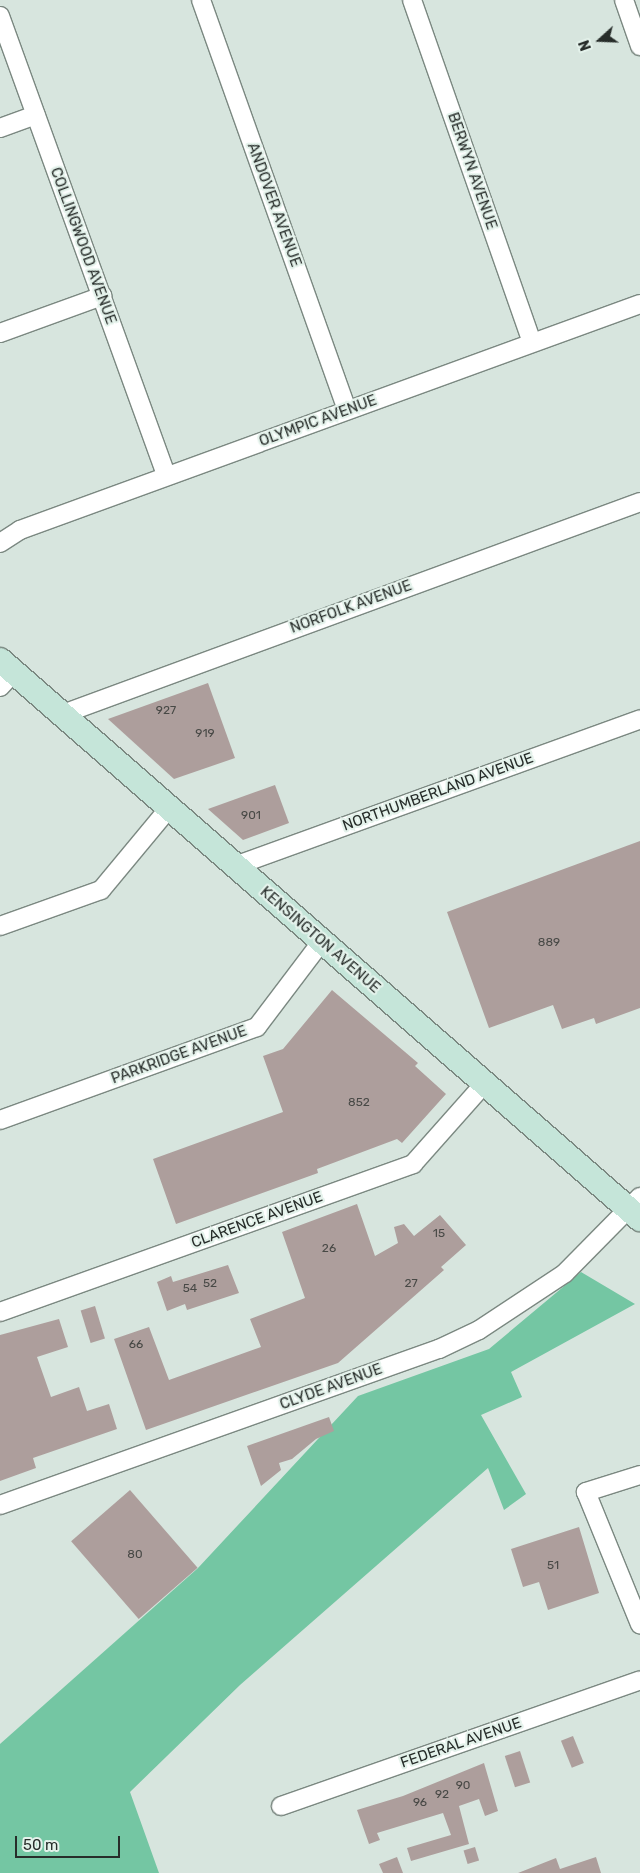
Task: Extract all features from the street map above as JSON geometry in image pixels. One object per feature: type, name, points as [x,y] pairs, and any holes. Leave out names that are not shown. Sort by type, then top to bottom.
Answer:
[{"type":"street","name":"ANDOVER AVENUE","points":[[201,0],[347,410]]},
{"type":"street","name":"BERWYN AVENUE","points":[[412,0],[532,343]]},
{"type":"street","points":[[624,0],[640,46]]},
{"type":"street","name":"COLLINGWOOD AVENUE","points":[[0,16],[166,475]]},
{"type":"street","points":[[0,128],[36,115]]},
{"type":"street","points":[[0,333],[102,296]]},
{"type":"street","name":"OLYMPIC AVENUE","points":[[0,543],[20,530],[166,475],[640,304]]},
{"type":"street","name":"NORFOLK AVENUE","points":[[63,714],[640,502]]},
{"type":"street","name":"KENSINGTON AVENUE","points":[[5,673],[63,714],[484,1084],[636,1208]]},
{"type":"street","name":"NORTHUMBERLAND AVENUE","points":[[235,866],[640,718]]},
{"type":"street","points":[[0,926],[101,890],[170,807]]},
{"type":"street","name":"PARKRIDGE AVENUE","points":[[0,1120],[257,1027],[322,942]]},
{"type":"street","name":"CLARENCE AVENUE","points":[[0,1312],[413,1164],[484,1084]]},
{"type":"street","name":"CLYDE AVENUE","points":[[0,1505],[439,1349],[471,1334],[565,1273],[636,1208]]},
{"type":"street","points":[[634,1477],[586,1492],[640,1624]]},
{"type":"street","name":"FEDERAL AVENUE","points":[[281,1806],[640,1680]]},
{"type":"green space","points":[[581,1272],[635,1304],[511,1372],[522,1397],[481,1415],[526,1494],[504,1510],[488,1468],[240,1685],[130,1792],[159,1873],[0,1873],[0,1744],[198,1568],[358,1396],[489,1349]]},
{"type":"building","points":[[208,683],[235,758],[174,779],[108,719]]},
{"type":"building","points":[[275,785],[289,823],[243,840],[208,809]]},
{"type":"building","points":[[640,841],[640,1008],[596,1024],[594,1018],[562,1029],[553,1005],[489,1028],[447,912]]},
{"type":"building","points":[[332,990],[418,1063],[415,1066],[446,1094],[402,1143],[397,1139],[317,1169],[318,1173],[176,1224],[153,1159],[283,1112],[263,1056],[283,1049]]},
{"type":"building","points":[[357,1204],[375,1256],[398,1243],[394,1227],[404,1224],[414,1236],[440,1215],[466,1245],[441,1267],[444,1270],[338,1363],[146,1430],[114,1339],[149,1327],[169,1380],[261,1347],[250,1319],[305,1298],[282,1232]]},
{"type":"building","points":[[228,1265],[239,1293],[187,1310],[185,1304],[167,1311],[157,1282],[171,1276],[173,1282]]},
{"type":"building","points":[[95,1306],[105,1339],[91,1343],[81,1310]]},
{"type":"building","points":[[59,1319],[68,1347],[37,1357],[51,1397],[79,1387],[87,1411],[109,1404],[117,1429],[33,1458],[36,1468],[0,1481],[0,1335]]},
{"type":"building","points":[[329,1417],[334,1431],[316,1439],[292,1459],[279,1463],[281,1470],[261,1486],[247,1446]]},
{"type":"building","points":[[130,1490],[198,1568],[139,1619],[71,1541]]},
{"type":"building","points":[[579,1527],[599,1593],[548,1610],[539,1582],[523,1587],[511,1549]]},
{"type":"building","points":[[573,1736],[584,1763],[572,1768],[561,1741]]},
{"type":"building","points":[[520,1751],[530,1782],[515,1787],[505,1756]]},
{"type":"building","points":[[484,1763],[498,1811],[485,1816],[479,1799],[459,1806],[469,1844],[411,1861],[407,1848],[451,1835],[443,1813],[377,1833],[380,1840],[369,1844],[357,1810],[403,1796]]},
{"type":"building","points":[[475,1847],[479,1860],[468,1864],[464,1851]]},
{"type":"building","points":[[397,1857],[403,1873],[383,1873],[379,1864]]},
{"type":"building","points":[[596,1857],[601,1873],[518,1873],[556,1858],[560,1869]]}]
